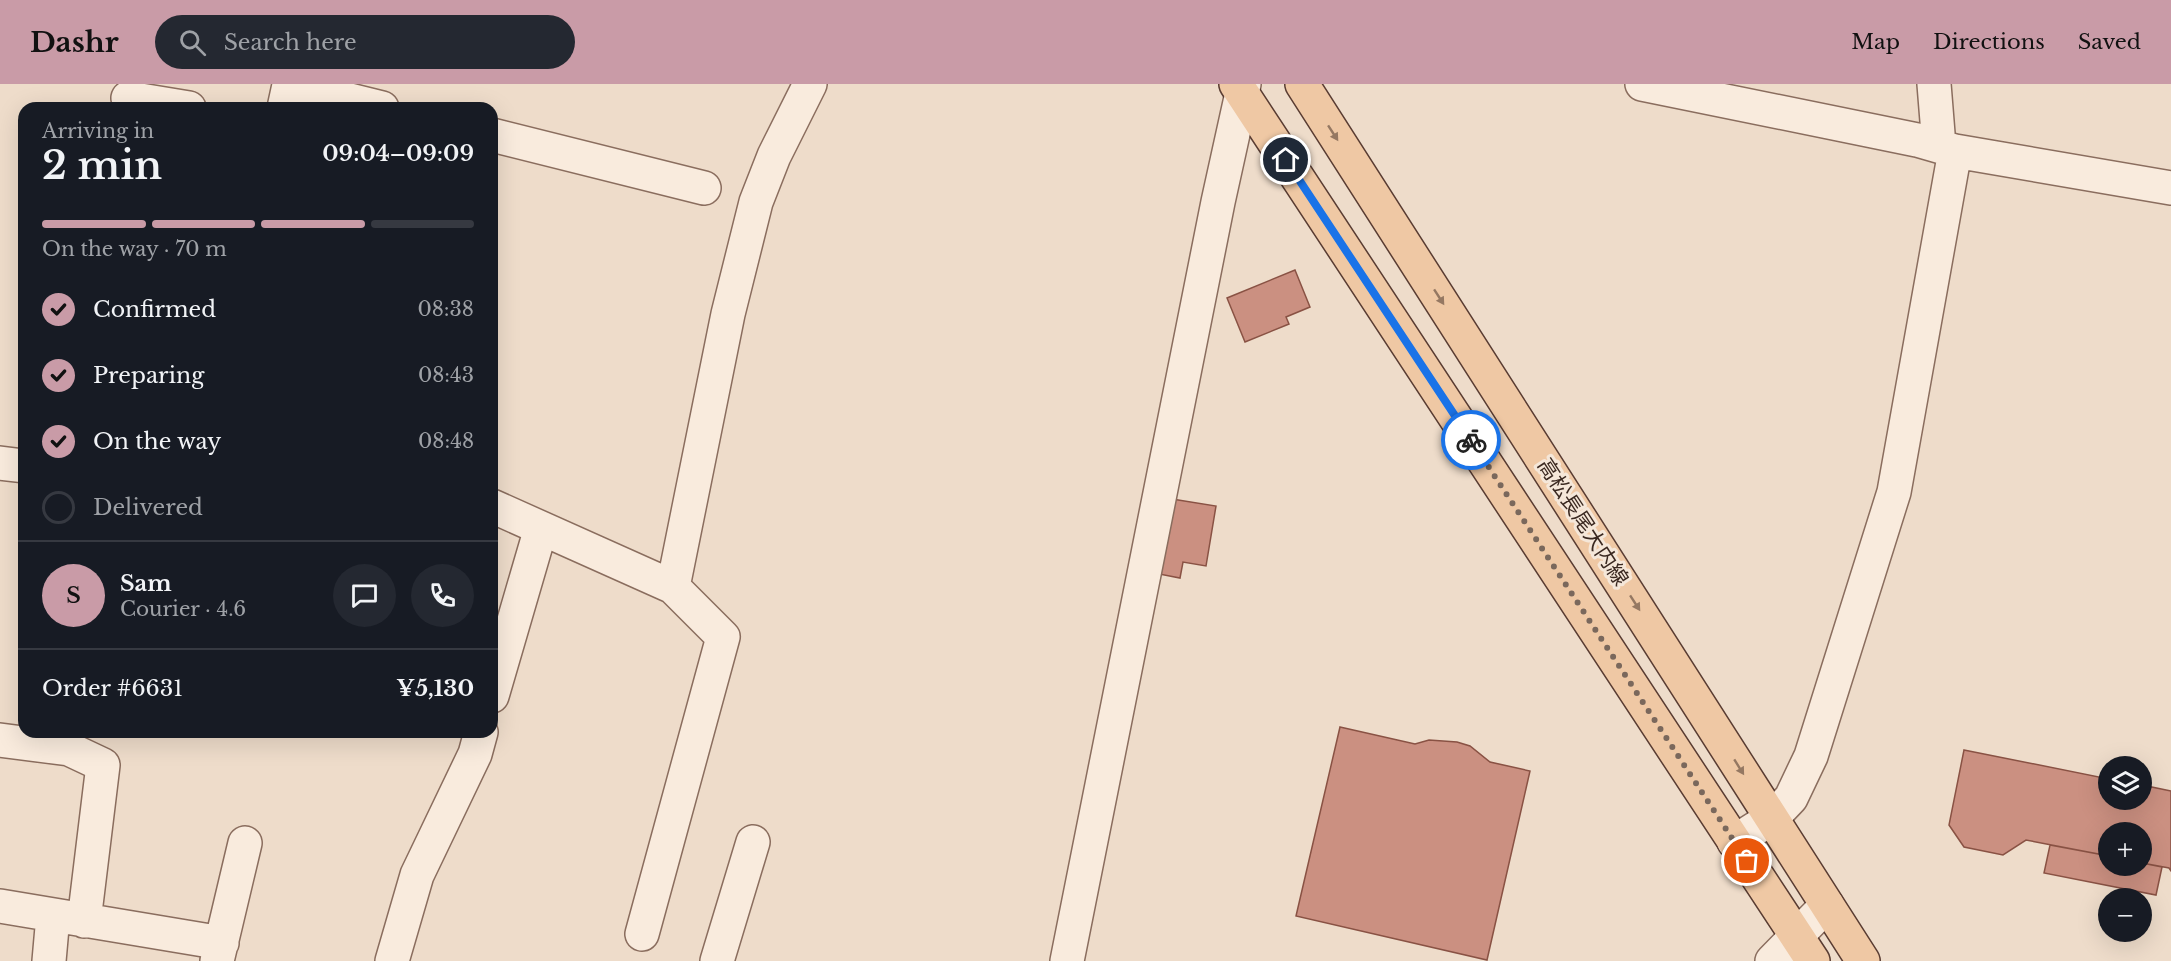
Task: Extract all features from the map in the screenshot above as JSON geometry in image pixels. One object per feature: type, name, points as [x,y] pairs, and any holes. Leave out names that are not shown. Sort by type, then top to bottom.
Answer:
[{"type":"main road","name":"高松長尾大内線","points":[[1302,84],[1863,961]]},
{"type":"main road","points":[[1241,87],[1805,948]]},
{"type":"street","points":[[189,102],[191,84]]},
{"type":"street","points":[[673,587],[728,314],[756,202],[774,156],[810,84]]},
{"type":"street","points":[[1642,84],[1947,148],[2171,188]]},
{"type":"street","points":[[1734,842],[1772,818],[1791,798],[1811,756],[1894,492],[1947,148],[1934,84]]},
{"type":"street","points":[[285,102],[289,85],[358,102]]},
{"type":"street","points":[[1067,961],[1241,87]]},
{"type":"street","points":[[128,98],[152,102]]},
{"type":"street","points":[[498,136],[704,188]]},
{"type":"street","points":[[0,463],[18,465]]},
{"type":"street","points":[[498,509],[673,587],[723,637],[642,934]]},
{"type":"street","points":[[498,676],[542,528]]},
{"type":"street","points":[[392,961],[417,875],[475,754],[479,738]]},
{"type":"street","points":[[0,741],[69,748],[104,765],[68,918],[49,961]]},
{"type":"street","points":[[717,961],[753,842]]},
{"type":"street","points":[[0,906],[68,918],[219,952],[245,843]]},
{"type":"street","points":[[1772,961],[1805,948],[1827,905]]},
{"type":"building","points":[[1295,270],[1310,307],[1286,317],[1289,324],[1245,342],[1227,298]]},
{"type":"building","points":[[1172,499],[1216,506],[1206,566],[1183,562],[1180,578],[1159,574]]},
{"type":"building","points":[[1340,727],[1415,744],[1429,740],[1457,742],[1470,746],[1490,762],[1530,771],[1487,960],[1296,916]]},
{"type":"building","points":[[1964,750],[2098,777],[2098,810],[2152,810],[2152,787],[2171,791],[2171,871],[2169,868],[2152,865],[2152,822],[2098,822],[2098,854],[2026,840],[2003,855],[1964,847],[1949,825]]},
{"type":"building","points":[[2050,845],[2098,854],[2098,876],[2152,876],[2152,865],[2162,867],[2156,895],[2152,894],[2152,888],[2120,888],[2044,873]]},
{"type":"way so far","points":[[1471,440],[1747,861]]},
{"type":"route","points":[[1286,160],[1471,440]]}]
